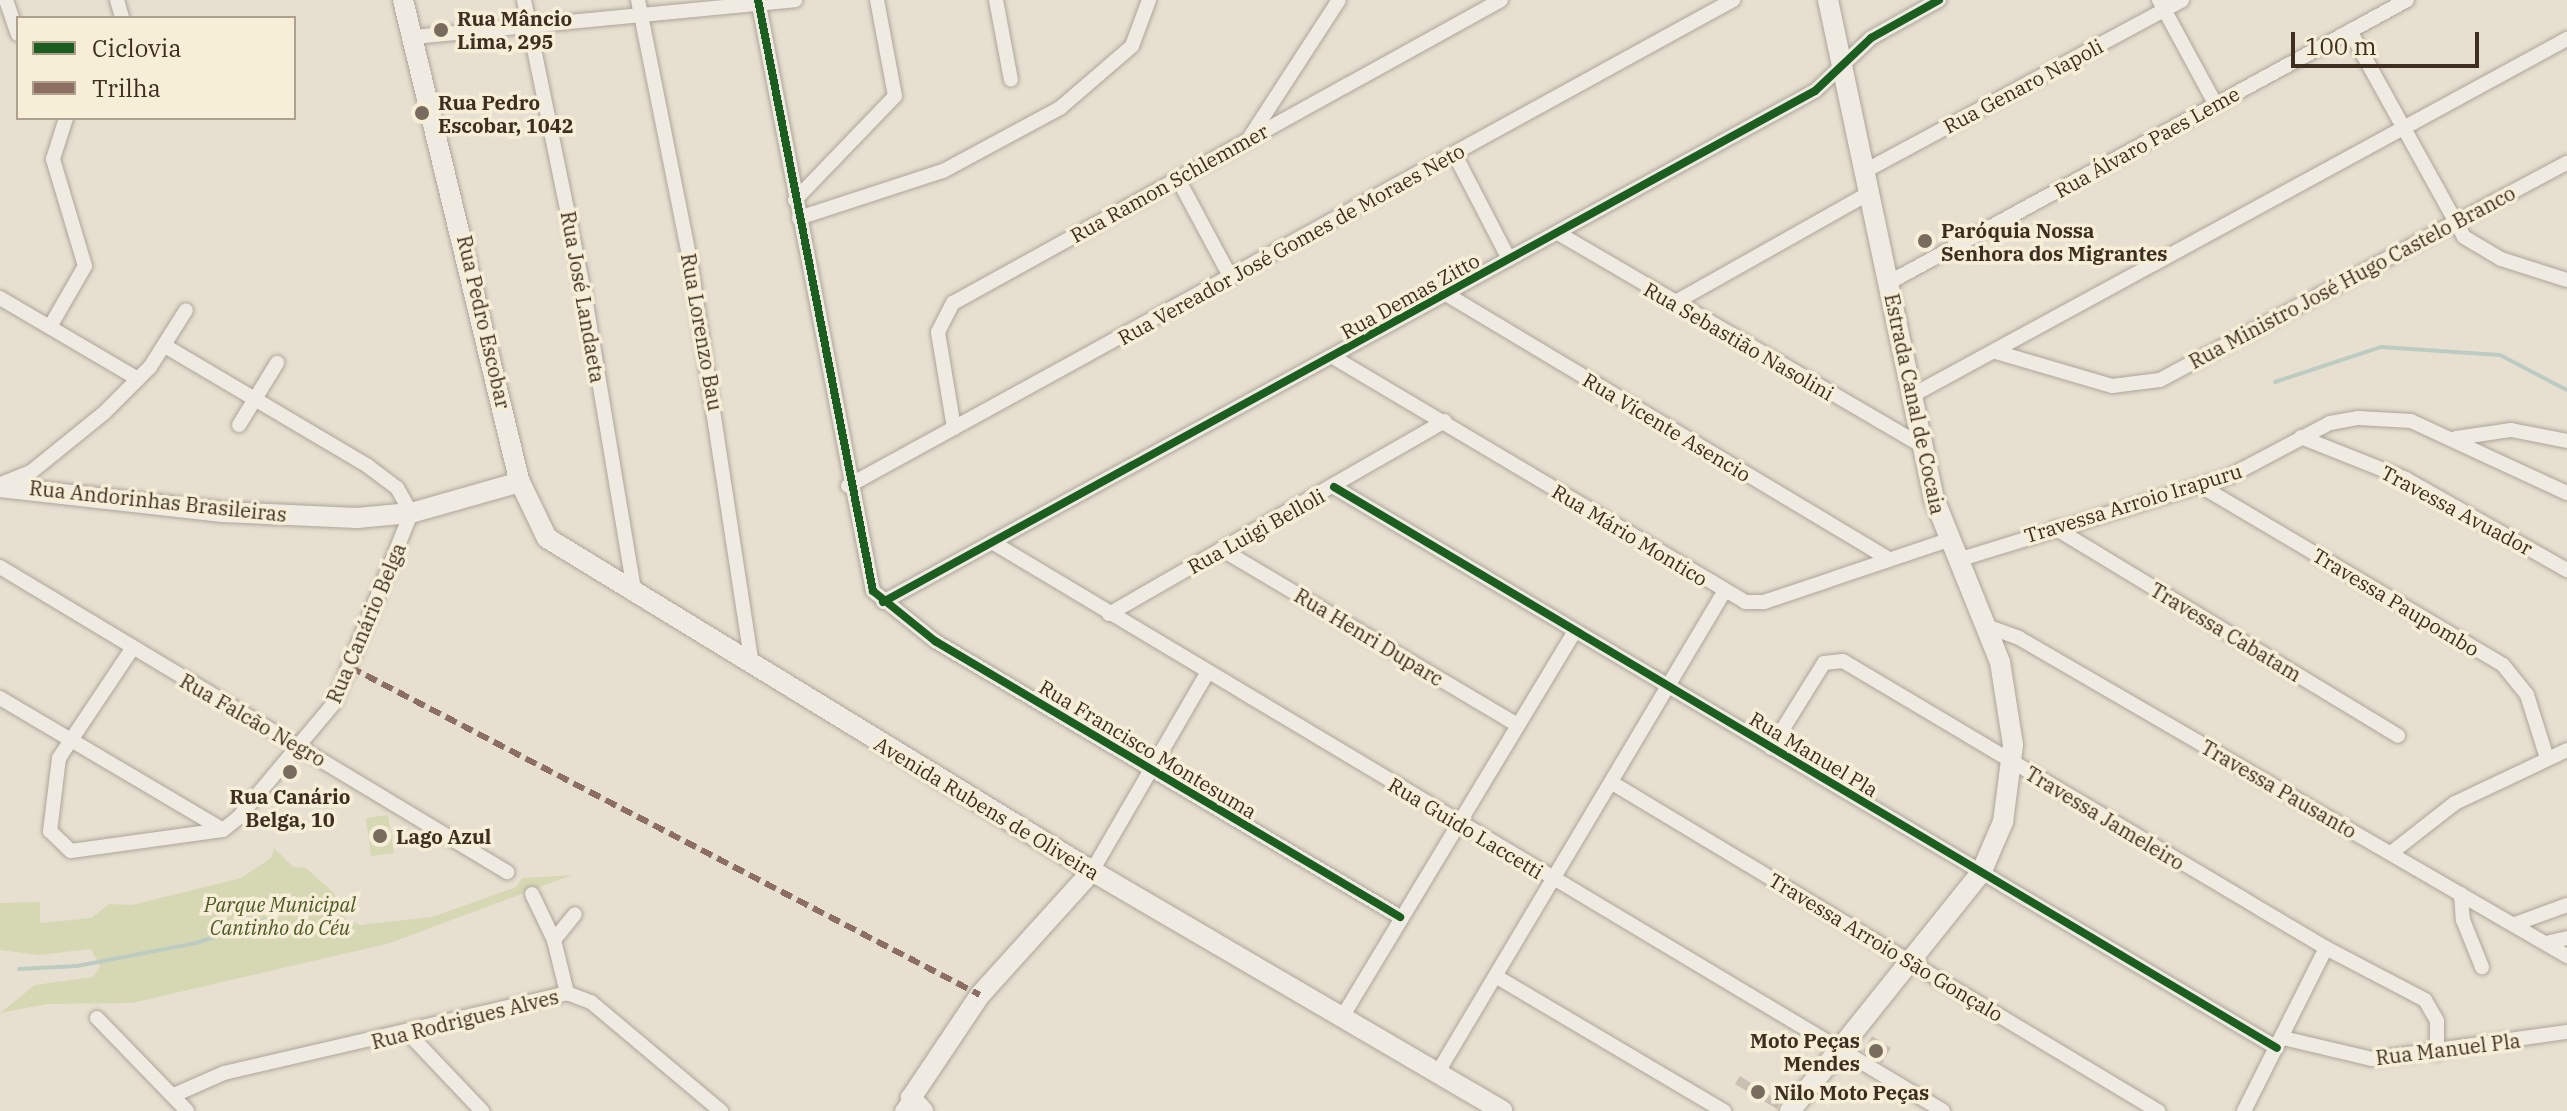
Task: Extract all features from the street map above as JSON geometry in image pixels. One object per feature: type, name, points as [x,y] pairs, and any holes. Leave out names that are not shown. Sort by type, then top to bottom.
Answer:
[{"type":"main road","name":"Rua Pedro Escobar","points":[[403,0],[520,482],[547,538],[635,595]]},
{"type":"main road","name":"Estrada Canal de Cocaia","points":[[1790,1111],[1981,873],[2003,822],[2011,762],[2010,706],[1989,627],[1961,559],[1948,540],[1921,445],[1828,0]]},
{"type":"main road","name":"Rua Andorinhas Brasileiras","points":[[2,485],[223,512],[357,518],[411,513],[520,482]]},
{"type":"main road","name":"Avenida Rubens de Oliveira","points":[[635,595],[1092,871],[1502,1111]]},
{"type":"main road","points":[[912,1107],[1010,955],[1092,871]]},
{"type":"street","points":[[6,0],[16,28]]},
{"type":"street","name":"Rua José Landaeta","points":[[524,0],[585,297],[635,595]]},
{"type":"street","points":[[413,37],[528,25],[640,7],[795,0]]},
{"type":"street","points":[[795,200],[895,96],[877,0]]},
{"type":"street","points":[[996,0],[1011,80]]},
{"type":"street","points":[[799,218],[943,171],[1060,108],[1132,46],[1149,0]]},
{"type":"street","points":[[1250,138],[1339,0]]},
{"type":"street","name":"Rua Ramon Schlemmer","points":[[954,428],[938,332],[948,308],[1501,0]]},
{"type":"street","name":"Rua Vereador José Gomes de Moraes Neto","points":[[848,486],[1733,0]]},
{"type":"street","name":"Rua Demas Zitto","points":[[883,602],[1815,91],[1844,69],[1871,38],[1939,0]]},
{"type":"street","name":"Rua Genaro Napoli","points":[[1865,171],[2162,5],[2182,0]]},
{"type":"street","name":"Rua Álvaro Paes Leme","points":[[1888,283],[2407,0]]},
{"type":"street","points":[[758,1],[865,575],[883,602]]},
{"type":"street","points":[[2162,5],[2216,105]]},
{"type":"street","name":"Rua Lorenzo Bau","points":[[640,7],[690,260],[752,665]]},
{"type":"street","points":[[2350,31],[2472,246],[2567,280]]},
{"type":"street","points":[[1911,396],[2567,39]]},
{"type":"street","points":[[51,325],[85,266],[54,169],[66,120]]},
{"type":"street","points":[[1455,155],[1509,259]]},
{"type":"street","name":"Rua Ministro José Hugo Castelo Branco","points":[[1996,352],[2112,386],[2160,380],[2291,305],[2567,163]]},
{"type":"street","points":[[1178,179],[1231,278]]},
{"type":"street","points":[[1674,303],[1869,193]]},
{"type":"street","name":"Rua Sebastião Nasolini","points":[[1558,233],[1921,445]]},
{"type":"street","name":"Rua Vicente Asencio","points":[[1446,294],[1889,559]]},
{"type":"street","points":[[0,298],[51,325],[138,379]]},
{"type":"street","points":[[2,485],[42,464],[138,379],[165,346],[186,310]]},
{"type":"street","points":[[165,346],[253,401],[368,466],[397,488],[411,513]]},
{"type":"street","name":"Rua Mário Montico","points":[[1333,357],[1724,592],[1764,602],[1948,540]]},
{"type":"street","points":[[239,425],[277,363]]},
{"type":"street","name":"Travessa Arroio Irapuru","points":[[1961,559],[2257,464],[2330,423],[2381,417],[2456,438],[2567,493]]},
{"type":"street","name":"Rua Luigi Belloli","points":[[1109,614],[1444,421]]},
{"type":"street","points":[[2456,438],[2511,430],[2567,441]]},
{"type":"street","name":"Travessa Avuador","points":[[2301,437],[2406,479],[2567,570]]},
{"type":"street","name":"Travessa Paupombo","points":[[2199,485],[2503,665],[2527,695],[2547,758]]},
{"type":"street","name":"Rua Manuel Pla","points":[[1334,487],[1981,873],[2280,1043],[2358,1059],[2437,1053],[2567,1032]]},
{"type":"street","name":"Rua Canário Belga","points":[[223,830],[297,745],[319,728],[339,693],[411,513]]},
{"type":"street","name":"Travessa Cabatam","points":[[2055,528],[2398,736]]},
{"type":"street","name":"Rua Guido Laccetti","points":[[992,542],[1206,675],[1943,1111]]},
{"type":"street","name":"Rua Henri Duparc","points":[[1221,549],[1517,725]]},
{"type":"street","name":"Rua Falcão Negro","points":[[0,567],[507,872]]},
{"type":"street","points":[[1438,1072],[1553,879],[1614,784],[1724,592]]},
{"type":"street","name":"Rua Francisco Montesuma","points":[[883,602],[935,641],[1400,917]]},
{"type":"street","name":"Travessa Pausanto","points":[[1989,627],[2019,638],[2567,956]]},
{"type":"street","points":[[1341,1019],[1456,822],[1574,632]]},
{"type":"street","points":[[132,649],[68,738],[54,775],[50,820],[61,847],[71,851],[223,830]]},
{"type":"street","name":"Travessa Jameleiro","points":[[1771,748],[1824,663],[1833,659],[2326,948],[2425,1000],[2437,1021],[2437,1053]]},
{"type":"street","points":[[1092,871],[1206,675]]},
{"type":"street","points":[[0,698],[223,830]]},
{"type":"street","points":[[2391,853],[2455,803],[2567,750]]},
{"type":"street","name":"Travessa Arroio São Gonçalo","points":[[1614,784],[2158,1111]]},
{"type":"street","points":[[532,894],[554,940],[567,993]]},
{"type":"street","points":[[2461,894],[2463,920],[2482,967]]},
{"type":"street","points":[[2515,924],[2567,905]]},
{"type":"street","points":[[554,940],[575,914]]},
{"type":"street","points":[[2546,943],[2567,938]]},
{"type":"street","points":[[2244,1111],[2326,948]]},
{"type":"street","points":[[1497,977],[1724,1111]]},
{"type":"street","name":"Rua Rodrigues Alves","points":[[174,1095],[224,1073],[408,1033],[567,993],[591,1002],[721,1111]]},
{"type":"street","points":[[97,1018],[187,1111]]},
{"type":"street","points":[[408,1033],[482,1111]]},
{"type":"green space","name":"Lago Azul","points":[[388,815],[394,853],[371,856],[366,818]]},
{"type":"green space","name":"Parque Municipal Cantinho do Céu","points":[[274,848],[293,867],[306,868],[334,893],[344,917],[360,925],[432,917],[516,887],[522,878],[572,875],[390,943],[132,1003],[48,1004],[0,1013],[35,985],[93,977],[100,967],[91,949],[40,955],[0,950],[0,903],[40,902],[40,923],[91,918],[109,904],[132,905],[241,878],[271,858]]},
{"type":"building","name":"Moto Peças Mendes","points":[[1872,1036],[1891,1048],[1882,1063],[1863,1051]]},
{"type":"building","name":"Nilo Moto Peças","points":[[1740,1076],[1780,1102],[1777,1109],[1735,1084]]},
{"type":"waterway","points":[[2275,382],[2381,347],[2500,355],[2567,390]]},
{"type":"waterway","points":[[19,969],[77,966],[196,943],[266,920]]},
{"type":"marked path","points":[[350,667],[980,995]]},
{"type":"cycle path","points":[[758,0],[873,591],[935,641],[1400,917]]},
{"type":"cycle path","points":[[883,602],[1815,91],[1871,38],[1939,0]]},
{"type":"cycle path","points":[[1334,487],[2277,1048]]},
{"type":"place","name":"Rua Mâncio Lima, 295","points":[[441,30]]},
{"type":"place","name":"Rua Pedro Escobar, 1042","points":[[422,113]]},
{"type":"place","name":"Paróquia Nossa Senhora dos Migrantes","points":[[1925,241]]},
{"type":"place","name":"Rua Canário Belga, 10","points":[[290,772]]},
{"type":"place","name":"Lago Azul","points":[[380,836]]},
{"type":"place","name":"Moto Peças Mendes","points":[[1876,1051]]},
{"type":"place","name":"Nilo Moto Peças","points":[[1758,1092]]}]
